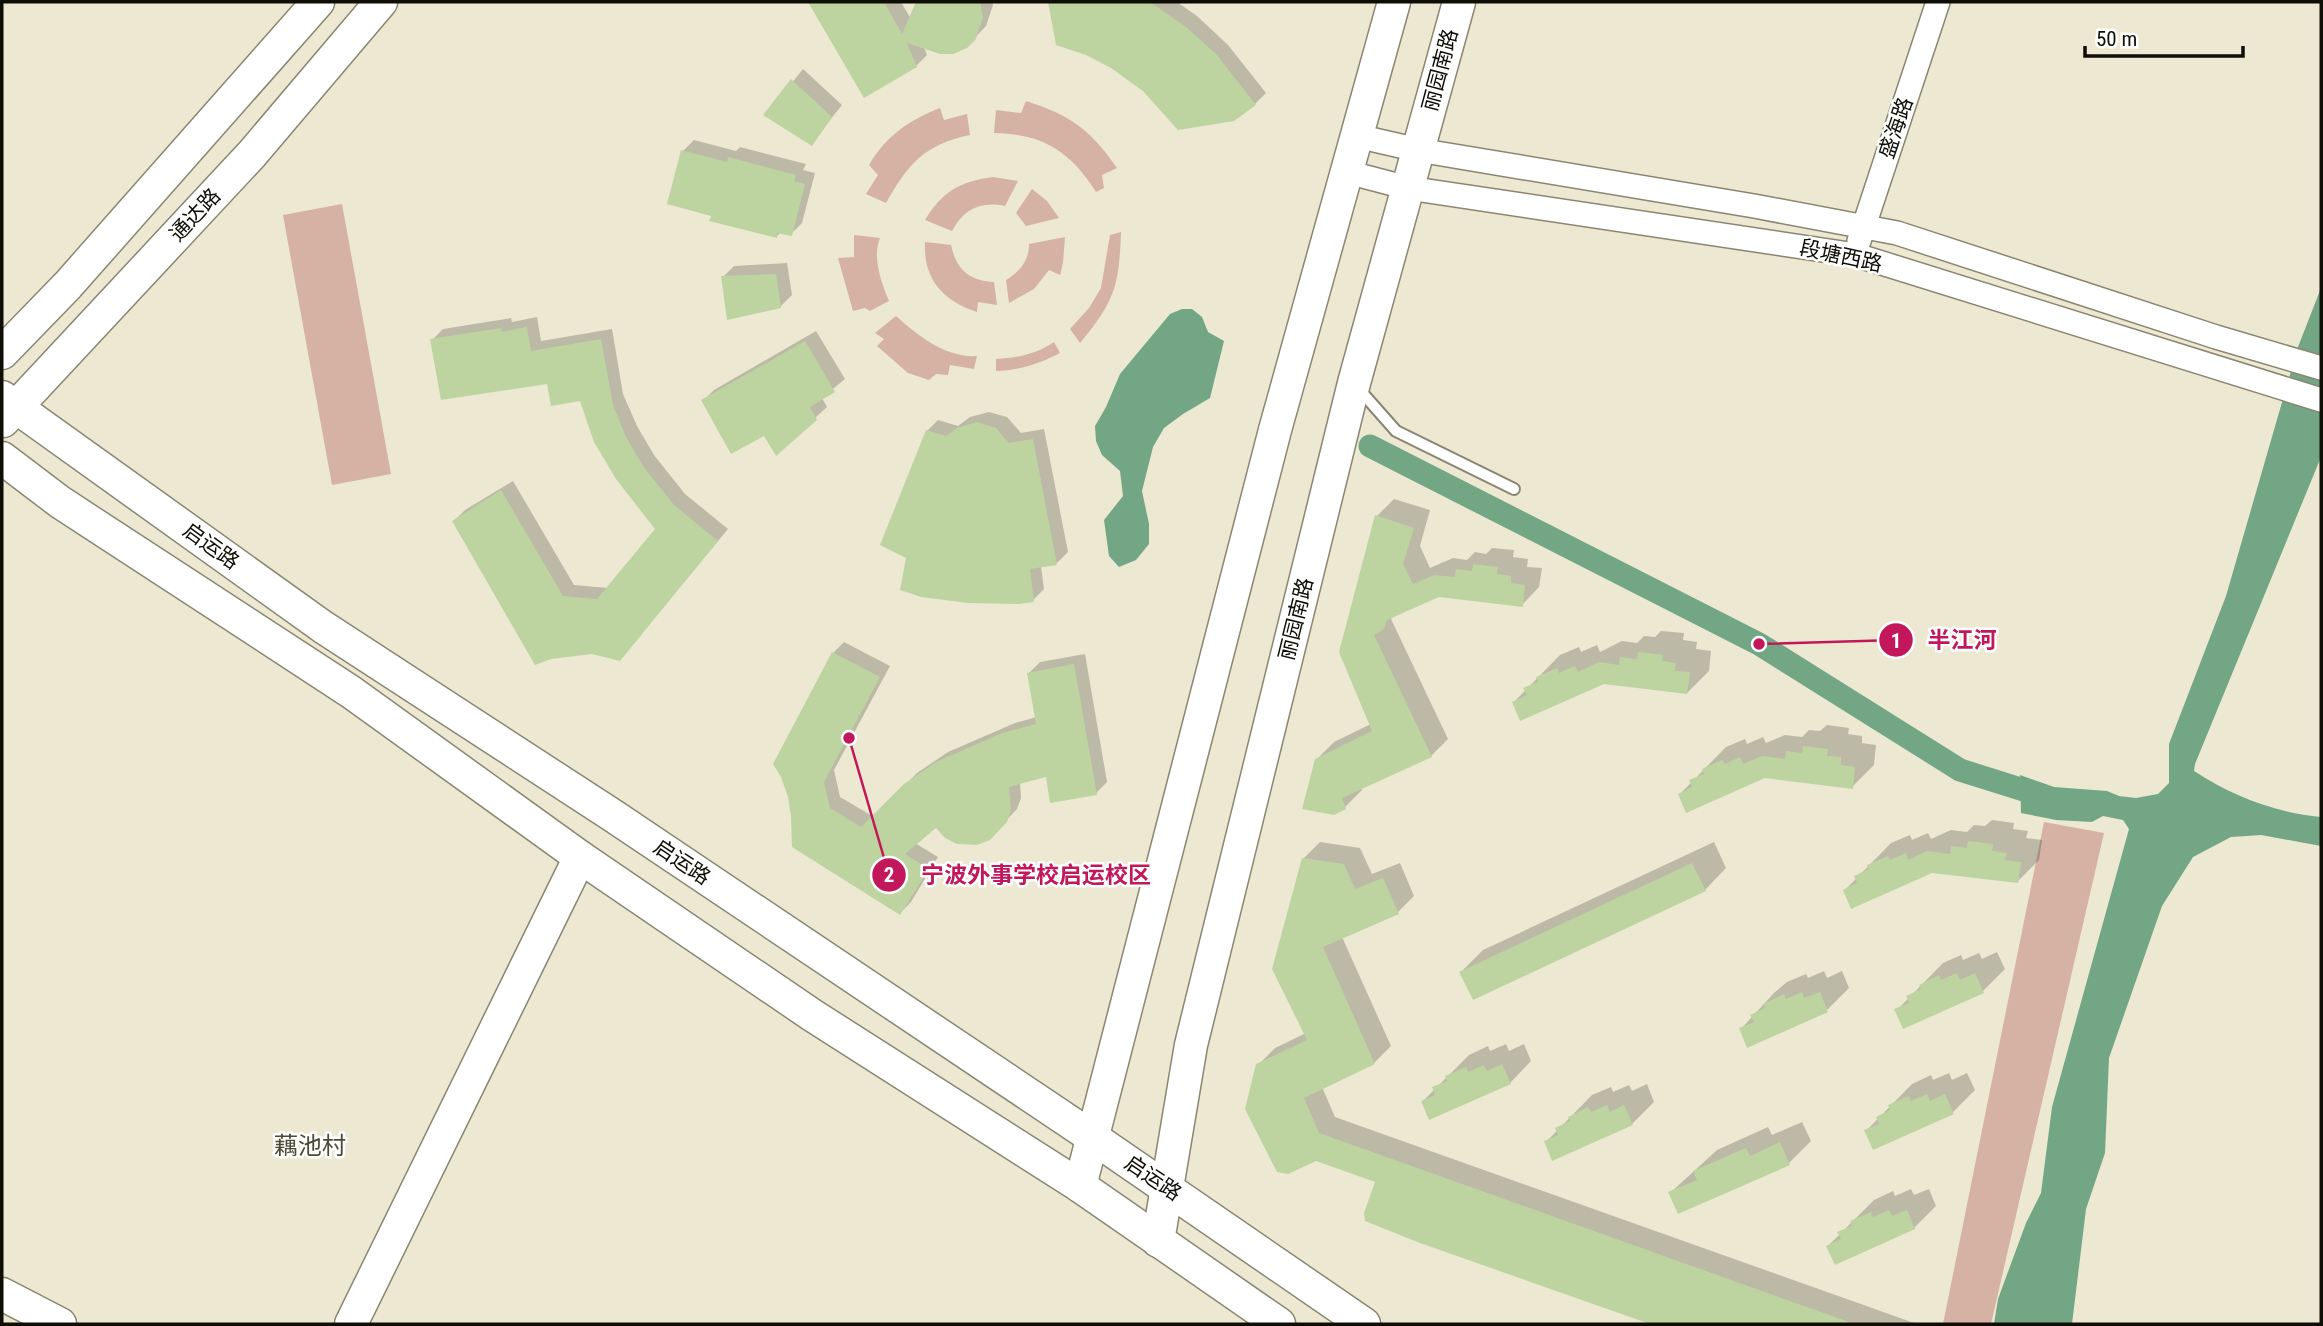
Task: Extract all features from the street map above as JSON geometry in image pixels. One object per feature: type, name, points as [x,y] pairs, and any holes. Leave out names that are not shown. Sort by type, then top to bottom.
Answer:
[{"type":"main road","points":[[2,353],[68,285],[318,2]]},
{"type":"main road","name":"通达路","points":[[7,408],[252,154],[381,2]]},
{"type":"main road","points":[[1080,1186],[1275,430],[1394,2]]},
{"type":"main road","name":"丽园南路","points":[[1158,1241],[1191,1045],[1354,383],[1459,2]]},
{"type":"main road","name":"启运路","points":[[7,408],[323,627],[624,823],[1166,1186],[1364,1324]]},
{"type":"main road","name":"启运路","points":[[2,458],[60,502],[351,692],[580,857],[812,1015],[1080,1186],[1279,1324]]},
{"type":"main road","points":[[351,1324],[580,857]]},
{"type":"main road","points":[[2,1294],[60,1324]]},
{"type":"street","name":"盛海路","points":[[1856,255],[1938,2]]},
{"type":"street","name":"段塘西路","points":[[1357,136],[1419,150],[1754,205],[1897,233],[2216,337],[2321,368]]},
{"type":"street","name":"段塘西路","points":[[1347,172],[1408,188],[1856,255],[2321,400]]},
{"type":"lane","points":[[1354,383],[1396,432],[1514,489]]},
{"type":"shaded area","points":[[1026,101],[1067,118],[1098,143],[1117,168],[1102,175],[1104,188],[1096,192],[1076,166],[1041,141],[994,133],[996,110],[1021,113]]},
{"type":"shaded area","points":[[940,108],[944,120],[967,114],[970,135],[941,144],[919,158],[902,177],[886,203],[866,194],[878,175],[869,165],[883,146],[908,124]]},
{"type":"shaded area","points":[[993,177],[1018,181],[1005,206],[974,208],[962,217],[952,231],[925,220],[945,195],[961,185]]},
{"type":"shaded area","points":[[1032,189],[1047,201],[1059,218],[1026,226],[1016,213]]},
{"type":"shaded area","points":[[342,204],[391,474],[332,485],[283,215]]},
{"type":"shaded area","points":[[1121,232],[1119,266],[1113,292],[1101,316],[1080,343],[1070,329],[1089,308],[1101,288],[1110,235]]},
{"type":"shaded area","points":[[854,235],[880,238],[877,261],[889,301],[870,311],[865,308],[853,311],[838,258],[854,257]]},
{"type":"shaded area","points":[[1065,237],[1060,275],[1049,270],[1034,289],[1009,303],[1006,280],[1023,265],[1029,244]]},
{"type":"shaded area","points":[[925,242],[951,245],[956,261],[965,272],[977,279],[994,282],[997,305],[978,302],[977,312],[945,295],[932,278],[925,255]]},
{"type":"shaded area","points":[[2321,288],[2321,457],[2194,771],[2255,802],[2288,812],[2321,817],[2321,846],[2261,835],[2231,837],[2193,857],[2162,906],[2109,1058],[2105,1153],[2086,1209],[2072,1324],[1994,1324],[1998,1299],[2026,1223],[2041,1193],[2052,1107],[2129,829],[2123,820],[2103,816],[2092,822],[2056,820],[2021,813],[2020,775],[2054,787],[2107,791],[2136,798],[2158,794],[2169,783],[2169,744],[2226,596],[2298,347]]},
{"type":"shaded area","points":[[1182,309],[1192,309],[1202,317],[1208,332],[1224,341],[1210,398],[1164,428],[1153,447],[1142,491],[1149,524],[1149,544],[1136,560],[1119,567],[1109,556],[1104,520],[1123,496],[1120,471],[1102,455],[1096,441],[1095,426],[1120,374],[1170,314]]},
{"type":"shaded area","points":[[896,316],[933,344],[954,353],[977,356],[974,369],[950,365],[948,375],[936,374],[929,380],[908,373],[877,346],[884,339],[875,333]]},
{"type":"shaded area","points":[[1054,342],[1060,353],[1029,366],[996,371],[996,359],[1026,355]]},
{"type":"shaded area","points":[[2044,822],[2104,833],[1991,1324],[1943,1324]]},
{"type":"building","points":[[808,2],[884,2],[902,34],[916,2],[980,2],[983,17],[976,39],[967,48],[953,54],[940,54],[907,43],[917,67],[864,98]]},
{"type":"building","points":[[1048,2],[1150,2],[1186,27],[1217,55],[1256,105],[1234,121],[1178,130],[1143,91],[1111,68],[1086,55],[1056,45]]},
{"type":"building","points":[[791,79],[832,117],[812,146],[763,115]]},
{"type":"building","points":[[681,150],[727,162],[728,157],[796,175],[794,181],[805,184],[792,236],[777,233],[777,238],[709,221],[711,216],[667,204]]},
{"type":"building","points":[[776,274],[781,308],[727,320],[721,276]]},
{"type":"building","points":[[527,327],[531,351],[601,339],[613,405],[626,437],[643,466],[674,505],[718,541],[620,661],[592,654],[551,659],[535,665],[452,521],[501,490],[563,596],[597,599],[655,529],[616,479],[594,442],[580,401],[551,406],[547,384],[441,400],[430,339],[501,328],[502,332]]},
{"type":"building","points":[[805,341],[835,392],[810,407],[817,420],[776,456],[764,436],[731,454],[701,400]]},
{"type":"building","points":[[977,422],[996,428],[1009,443],[1033,439],[1057,565],[1030,569],[1034,602],[968,603],[921,597],[900,590],[906,558],[880,545],[926,430],[946,436],[957,428]]},
{"type":"building","points":[[1375,515],[1414,528],[1403,564],[1413,584],[1434,575],[1455,577],[1456,569],[1472,571],[1473,564],[1498,567],[1497,574],[1511,576],[1511,583],[1525,585],[1523,607],[1439,597],[1387,620],[1384,629],[1374,635],[1432,757],[1342,798],[1346,809],[1334,815],[1302,809],[1315,759],[1372,731],[1339,652]]},
{"type":"building","points":[[832,652],[880,677],[824,782],[830,808],[861,827],[904,784],[936,762],[1002,733],[1036,724],[1027,673],[1074,664],[1097,795],[1050,803],[1046,777],[1009,787],[1011,810],[1007,822],[990,840],[977,845],[957,844],[945,838],[936,828],[905,854],[929,869],[900,915],[792,847],[788,797],[773,764]]},
{"type":"building","points":[[1638,652],[1663,655],[1662,661],[1676,663],[1675,671],[1690,672],[1687,694],[1604,684],[1520,721],[1512,702],[1527,695],[1523,688],[1538,682],[1536,677],[1557,668],[1559,673],[1575,666],[1578,672],[1599,662],[1619,665],[1620,657],[1637,659]]},
{"type":"building","points":[[1803,746],[1828,749],[1827,756],[1841,757],[1841,765],[1855,767],[1853,789],[1765,778],[1686,813],[1678,794],[1692,787],[1689,780],[1704,774],[1702,769],[1722,760],[1725,764],[1740,757],[1743,764],[1762,756],[1785,759],[1786,751],[1802,753]]},
{"type":"building","points":[[1968,841],[1993,844],[1992,851],[2007,853],[2005,860],[2021,862],[2018,883],[1932,873],[1851,909],[1843,890],[1857,883],[1854,876],[1869,869],[1867,865],[1888,856],[1890,860],[1906,853],[1908,860],[1927,851],[1950,854],[1951,846],[1967,848]]},
{"type":"building","points":[[1302,858],[1344,864],[1355,889],[1383,878],[1399,914],[1323,947],[1375,1064],[1304,1098],[1319,1133],[1849,1324],[1650,1324],[1365,1221],[1364,1213],[1375,1182],[1316,1161],[1288,1174],[1277,1172],[1245,1109],[1256,1064],[1307,1040],[1272,969]]},
{"type":"building","points":[[1692,863],[1706,891],[1473,1000],[1459,972]]},
{"type":"building","points":[[1957,973],[1960,980],[1975,973],[1984,993],[1903,1029],[1894,1009],[1909,1003],[1906,996],[1921,989],[1919,985],[1939,975],[1941,980]]},
{"type":"building","points":[[1802,992],[1804,998],[1820,992],[1828,1012],[1747,1048],[1739,1028],[1754,1022],[1750,1015],[1765,1008],[1763,1004],[1784,994],[1786,999]]},
{"type":"building","points":[[1502,1064],[1511,1084],[1429,1120],[1421,1101],[1435,1095],[1432,1087],[1447,1081],[1445,1076],[1466,1067],[1468,1072],[1484,1065],[1487,1071]]},
{"type":"building","points":[[1927,1094],[1930,1101],[1945,1094],[1954,1114],[1873,1150],[1864,1130],[1879,1124],[1876,1117],[1890,1110],[1888,1105],[1909,1096],[1911,1101]]},
{"type":"building","points":[[1607,1105],[1610,1112],[1624,1105],[1633,1125],[1552,1161],[1544,1141],[1558,1135],[1555,1128],[1570,1121],[1568,1117],[1588,1107],[1591,1112]]},
{"type":"building","points":[[1780,1142],[1790,1165],[1678,1214],[1668,1192],[1697,1180],[1693,1171],[1746,1148],[1750,1156]]},
{"type":"building","points":[[1889,1210],[1892,1216],[1907,1210],[1915,1229],[1835,1265],[1826,1246],[1841,1239],[1837,1232],[1852,1226],[1850,1221],[1871,1212],[1873,1217]]},
{"type":"waterway","points":[[1370,446],[1759,644],[1960,770],[2049,798]]},
{"type":"place","name":"半江河","points":[[1759,644]]},
{"type":"place","name":"宁波外事学校启运校区","points":[[849,738]]},
{"type":"district","name":"藕池村","points":[[310,1146]]}]
